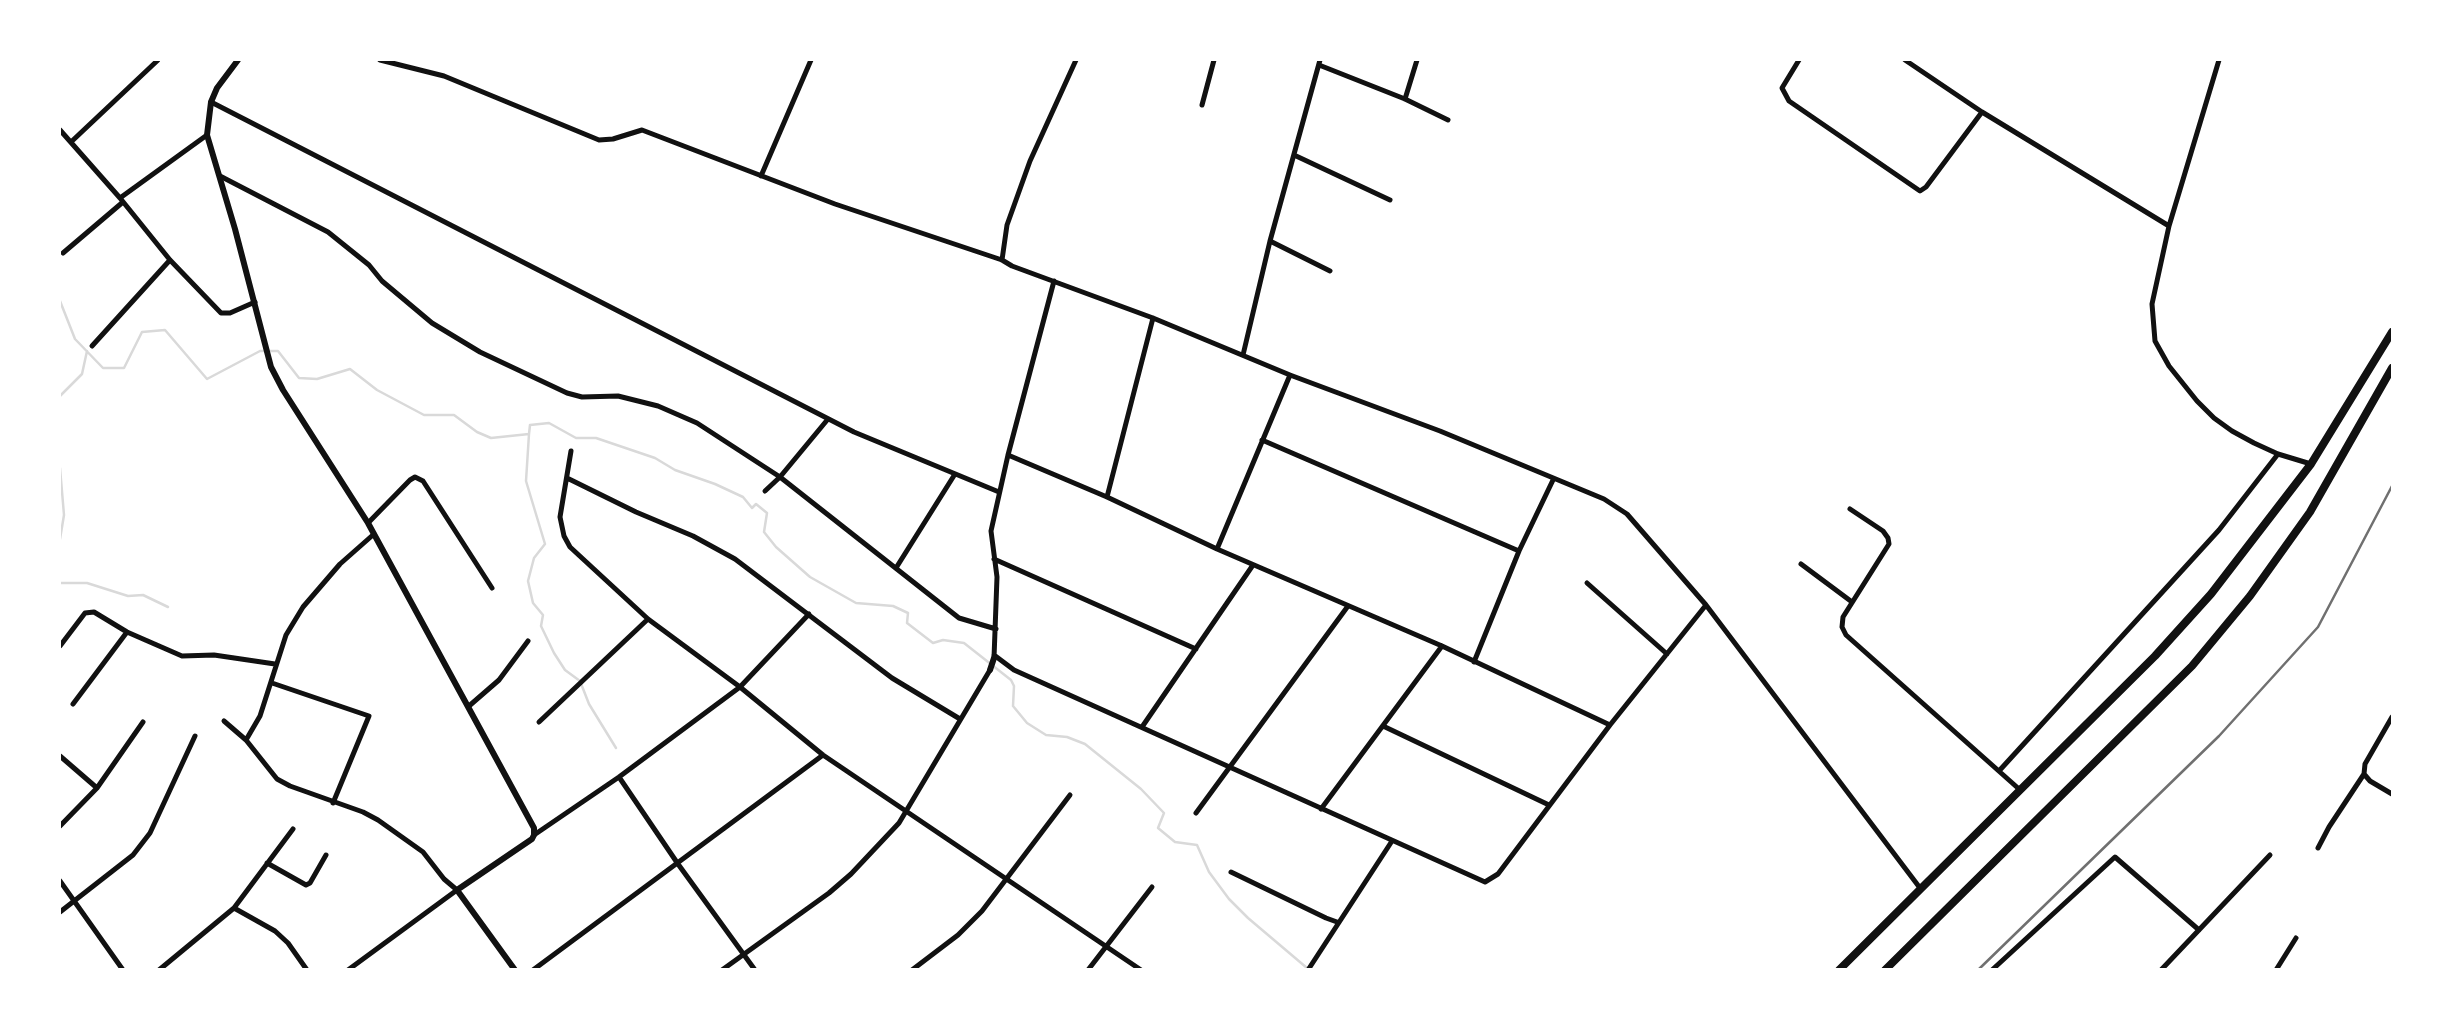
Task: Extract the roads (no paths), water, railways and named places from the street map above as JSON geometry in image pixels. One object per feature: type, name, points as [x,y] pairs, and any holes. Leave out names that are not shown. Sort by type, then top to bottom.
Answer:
[{"type":"main road","points":[[1839,970],[2155,656],[2211,594],[2311,464],[2392,332]]},
{"type":"main road","points":[[1885,970],[2193,666],[2250,596],[2310,512],[2347,452],[2392,368]]},
{"type":"street","points":[[71,142],[158,60]]},
{"type":"street","points":[[237,60],[217,88],[211,102],[207,135],[271,367],[368,523],[534,828],[534,835]]},
{"type":"street","points":[[380,60],[444,76],[599,140],[642,130],[835,204],[1002,260],[1153,318],[1290,375],[1416,421],[1604,499],[1627,514],[1706,605],[1920,888]]},
{"type":"street","points":[[761,176],[811,60]]},
{"type":"street","points":[[1002,260],[1007,225],[1030,161],[1076,60]]},
{"type":"street","points":[[1202,105],[1212,60]]},
{"type":"street","points":[[1405,99],[1417,60]]},
{"type":"street","points":[[1799,60],[1782,88],[1789,101],[1920,191],[1926,187],[1982,112]]},
{"type":"street","points":[[1905,60],[1982,112],[2169,226]]},
{"type":"street","points":[[2219,60],[2169,226],[2152,304],[2155,341],[2169,366],[2214,418],[2232,431],[2278,454],[2311,464]]},
{"type":"street","points":[[1243,355],[1270,241],[1320,62],[1448,120]]},
{"type":"street","points":[[211,102],[854,432],[999,492]]},
{"type":"street","points":[[60,130],[122,200],[170,260],[221,313],[230,313],[255,302]]},
{"type":"street","points":[[63,253],[122,200],[207,135]]},
{"type":"street","points":[[1294,155],[1390,200]]},
{"type":"street","points":[[218,176],[328,232],[369,265],[382,281],[432,323],[480,352],[566,393],[582,397],[618,396],[658,406],[697,423],[780,477],[959,618],[996,629]]},
{"type":"street","points":[[1270,241],[1329,271]]},
{"type":"street","points":[[92,346],[170,260]]},
{"type":"street","points":[[722,970],[844,881],[907,813],[990,670],[994,657],[998,577],[991,531],[1054,281]]},
{"type":"street","points":[[1107,497],[1153,318]]},
{"type":"street","points":[[1217,550],[1290,375]]},
{"type":"street","points":[[765,491],[828,419]]},
{"type":"street","points":[[1262,440],[1519,551]]},
{"type":"street","points":[[572,451],[560,517],[564,537],[570,547],[648,620],[740,687],[823,755],[1141,970]]},
{"type":"street","points":[[1999,771],[2219,530],[2278,454]]},
{"type":"street","points":[[1008,455],[1107,497],[1217,550],[1442,646],[1610,725]]},
{"type":"street","points":[[896,568],[955,474]]},
{"type":"street","points":[[368,523],[410,480],[415,477],[423,481],[492,588]]},
{"type":"street","points":[[567,478],[693,536],[735,559],[892,678],[960,719]]},
{"type":"street","points":[[1474,662],[1519,551],[1553,480]]},
{"type":"street","points":[[1850,509],[1883,531],[1889,544],[1843,617],[1842,627],[1846,635],[2019,789]]},
{"type":"street","points":[[246,740],[260,716],[286,635],[303,607],[340,564],[374,534]]},
{"type":"street","points":[[994,559],[1196,649]]},
{"type":"street","points":[[1801,564],[1852,602]]},
{"type":"street","points":[[1142,727],[1253,565]]},
{"type":"street","points":[[1587,583],[1667,654]]},
{"type":"street","points":[[994,657],[1014,670],[1485,882],[1498,874],[1610,725],[1706,605]]},
{"type":"street","points":[[1196,813],[1348,606]]},
{"type":"street","points":[[60,646],[89,612],[94,612],[127,632],[182,656],[214,655],[275,664]]},
{"type":"street","points":[[348,970],[619,777],[740,687],[809,614]]},
{"type":"street","points":[[539,722],[648,620]]},
{"type":"street","points":[[73,704],[127,632]]},
{"type":"street","points":[[469,706],[499,680],[528,641]]},
{"type":"street","points":[[1321,809],[1442,646]]},
{"type":"street","points":[[271,683],[369,716],[333,803]]},
{"type":"street","points":[[2318,848],[2364,774],[2365,764],[2392,717]]},
{"type":"street","points":[[224,721],[246,740],[277,779],[333,803],[363,812],[423,852],[444,879],[457,890],[515,970]]},
{"type":"street","points":[[60,825],[97,788],[143,722]]},
{"type":"street","points":[[1383,726],[1549,805]]},
{"type":"street","points":[[60,912],[133,855],[150,833],[195,736]]},
{"type":"street","points":[[533,970],[823,755]]},
{"type":"street","points":[[60,756],[97,788]]},
{"type":"street","points":[[2364,774],[2370,781],[2392,794]]},
{"type":"street","points":[[619,777],[755,970]]},
{"type":"street","points":[[912,970],[958,936],[982,911],[1070,795]]},
{"type":"street","points":[[159,970],[234,908],[293,829]]},
{"type":"street","points":[[1308,969],[1392,841]]},
{"type":"street","points":[[267,863],[306,886],[326,855]]},
{"type":"street","points":[[2161,970],[2270,855]]},
{"type":"street","points":[[1992,970],[2115,857],[2199,930]]},
{"type":"street","points":[[1231,872],[1337,922]]},
{"type":"street","points":[[60,881],[123,970]]},
{"type":"street","points":[[1088,970],[1152,887]]},
{"type":"street","points":[[234,908],[275,931],[288,943],[307,970]]},
{"type":"street","points":[[2277,970],[2296,938]]},
{"type":"waterway","points":[[60,301],[75,339],[103,368],[124,368],[142,332],[165,330],[207,379],[260,351],[278,351],[299,378],[317,379],[350,369],[377,390],[424,415],[454,415],[477,432],[491,438],[529,434],[526,481],[545,544],[534,558],[528,581],[533,603],[543,615],[541,626],[554,653],[565,670],[580,681],[589,704],[616,748]]},
{"type":"waterway","points":[[60,396],[82,374],[87,351]]},
{"type":"waterway","points":[[529,434],[530,425],[549,423],[576,438],[596,438],[655,458],[675,470],[743,497],[752,508],[756,504],[767,513],[764,532],[776,547],[810,577],[856,603],[893,606],[908,613],[907,623],[933,643],[943,640],[964,643],[1011,680],[1014,686],[1013,706],[1027,723],[1046,735],[1067,737],[1085,744],[1141,789],[1164,813],[1158,828],[1175,842],[1197,845],[1209,872],[1229,899],[1307,968]]},
{"type":"waterway","points":[[60,468],[64,515],[60,539]]},
{"type":"waterway","points":[[60,583],[87,583],[128,596],[143,595],[168,607]]},
{"type":"railway","points":[[1978,970],[2219,736],[2318,627],[2392,486]]}]
